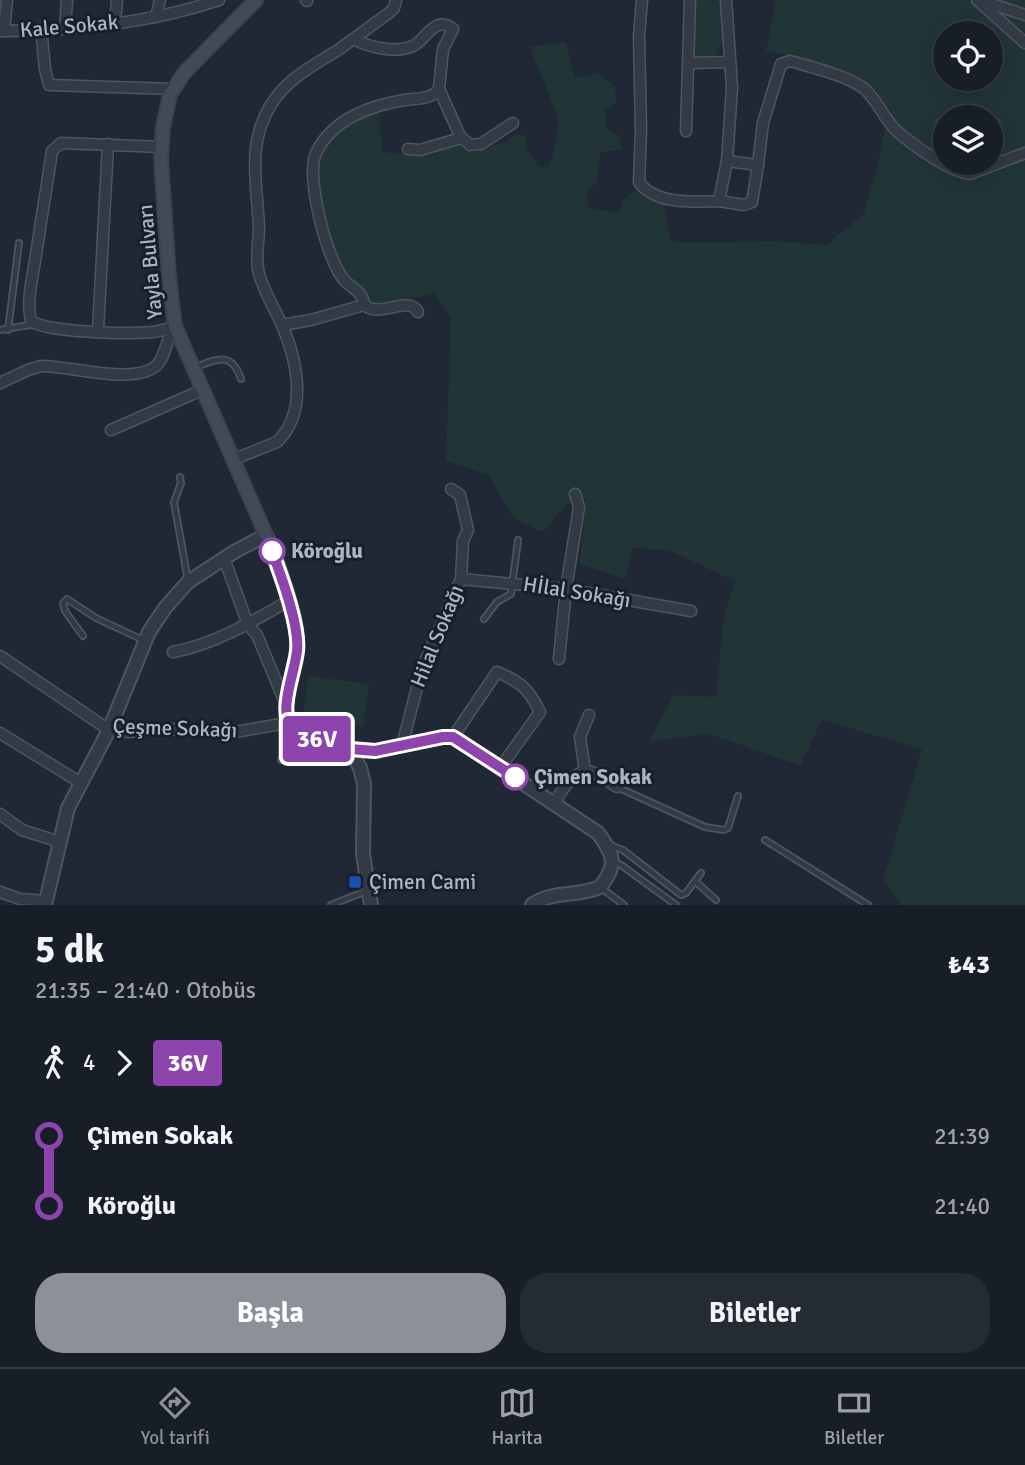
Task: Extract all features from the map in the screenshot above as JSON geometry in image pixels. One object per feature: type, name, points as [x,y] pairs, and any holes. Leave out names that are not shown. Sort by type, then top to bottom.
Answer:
[{"type":"main road","name":"Yayla Bulvarı","points":[[256,0],[184,73],[168,106],[161,147],[169,278],[175,326],[266,536]]},
{"type":"street","points":[[2,31],[7,0]]},
{"type":"street","points":[[65,27],[67,0]]},
{"type":"street","points":[[115,23],[117,0]]},
{"type":"street","points":[[156,17],[160,0]]},
{"type":"street","points":[[232,460],[277,442],[293,416],[296,405],[297,376],[294,358],[282,325],[264,289],[257,262],[259,227],[253,160],[264,117],[290,80],[389,13],[396,0]]},
{"type":"street","points":[[642,0],[639,36],[639,182],[641,186],[660,195],[688,203],[752,202],[762,123],[781,64],[790,61],[862,87],[875,99],[896,130],[942,163],[963,173],[970,174],[1025,153]]},
{"type":"street","points":[[686,131],[690,0]]},
{"type":"street","points":[[719,201],[727,161],[732,87],[726,0]]},
{"type":"street","points":[[978,0],[1025,15]]},
{"type":"street","points":[[978,0],[1025,43]]},
{"type":"street","name":"Kale Sokak","points":[[2,31],[115,23],[156,17],[216,1]]},
{"type":"street","points":[[353,39],[377,48],[405,48],[413,46],[435,26],[449,26],[453,29],[443,49],[439,89],[461,138],[470,145],[481,144],[513,123]]},
{"type":"street","points":[[41,29],[49,85],[174,89]]},
{"type":"street","points":[[690,63],[730,62]]},
{"type":"street","points":[[418,312],[409,304],[378,310],[367,308],[355,287],[345,281],[326,241],[312,170],[316,151],[327,137],[354,114],[381,105],[426,98],[439,89]]},
{"type":"street","points":[[408,149],[420,150],[461,138]]},
{"type":"street","points":[[161,147],[61,143],[52,151],[30,297],[30,316],[31,321],[36,324],[52,328],[152,332],[175,326]]},
{"type":"street","points":[[98,331],[108,144]]},
{"type":"street","points":[[727,161],[758,165]]},
{"type":"street","points":[[282,325],[364,305]]},
{"type":"street","points":[[0,383],[41,366],[138,374],[156,366],[162,358],[167,337],[175,326]]},
{"type":"street","points":[[111,430],[202,390]]},
{"type":"street","name":"Hilal Sokağı","points":[[402,747],[422,668],[461,579],[461,554],[468,530],[467,519],[460,495],[451,489]]},
{"type":"street","points":[[559,659],[566,589],[578,520],[579,507],[575,494]]},
{"type":"street","points":[[0,892],[20,899],[46,903],[68,808],[108,730],[145,641],[164,608],[188,582],[266,536],[277,563],[297,634],[298,650],[287,708],[287,723],[292,731],[350,749],[375,751],[453,737],[589,825],[606,843],[613,862],[600,887],[575,894],[554,895],[532,905]]},
{"type":"street","points":[[225,558],[248,625],[257,635],[287,708]]},
{"type":"street","name":"Hİlal Sokağı","points":[[461,579],[566,589],[691,611]]},
{"type":"street","points":[[173,652],[188,649],[248,625],[288,601]]},
{"type":"street","name":"Çeşme Sokağı","points":[[0,656],[108,730],[129,732],[180,729],[235,732],[287,723]]},
{"type":"street","points":[[453,737],[498,673],[512,678],[530,691],[540,712],[500,768]]},
{"type":"street","points":[[584,771],[580,737],[589,715]]},
{"type":"street","points":[[0,733],[81,783]]},
{"type":"street","points":[[350,749],[360,768],[364,784],[363,853],[370,905]]},
{"type":"street","points":[[554,803],[570,781],[584,771],[592,772],[617,787]]},
{"type":"street","points":[[0,814],[22,830],[60,842]]},
{"type":"lane","points":[[8,330],[19,243]]},
{"type":"lane","points":[[0,330],[36,324]]},
{"type":"lane","points":[[192,369],[208,362],[228,359],[233,362],[241,379]]},
{"type":"lane","points":[[180,477],[181,483],[174,502],[188,582]]},
{"type":"lane","points":[[484,619],[497,602],[511,594],[518,540]]},
{"type":"lane","points":[[83,636],[65,611],[63,603],[67,599],[96,618],[145,641]]},
{"type":"lane","points":[[281,760],[320,752],[325,742]]},
{"type":"lane","points":[[617,787],[714,829],[728,828],[738,796]]},
{"type":"lane","points":[[765,840],[868,905]]},
{"type":"lane","points":[[606,843],[623,850],[681,895],[684,895],[701,873]]},
{"type":"lane","points":[[613,862],[621,864],[676,905]]},
{"type":"lane","points":[[695,881],[716,900]]},
{"type":"lane","points":[[600,887],[624,905]]},
{"type":"lane","points":[[331,905],[367,890]]},
{"type":"shaded area","points":[[694,0],[721,0],[723,42],[718,47],[715,58],[697,60],[693,55]]},
{"type":"shaded area","points":[[776,0],[968,0],[993,21],[933,21],[933,91],[1003,91],[1003,29],[1025,48],[1025,905],[903,905],[883,881],[922,749],[822,720],[800,766],[711,734],[649,741],[674,695],[716,697],[724,615],[735,581],[668,550],[633,548],[625,579],[580,564],[586,498],[575,496],[542,532],[514,518],[488,475],[446,461],[451,317],[435,294],[364,305],[345,281],[317,204],[316,151],[344,122],[379,112],[382,152],[418,156],[458,145],[473,153],[503,143],[517,133],[526,138],[526,149],[539,166],[549,167],[556,145],[558,118],[530,47],[566,42],[575,78],[598,73],[615,86],[616,103],[605,111],[605,127],[620,137],[622,150],[600,152],[597,182],[586,191],[589,208],[618,213],[623,200],[636,189],[664,202],[670,241],[772,241],[826,245],[864,214],[881,151],[888,110],[869,87],[855,78],[805,59],[766,51]]},
{"type":"shaded area","points":[[983,0],[1025,0],[1025,33]]},
{"type":"shaded area","points":[[308,676],[369,684],[363,727],[303,719]]},
{"type":"bus line","name":"36V","points":[[272,551],[297,634],[298,650],[286,717],[292,731],[350,749],[375,751],[453,737],[515,777]]},
{"type":"place","name":"Köroğlu","points":[[272,551]]},
{"type":"place","name":"Çimen Sokak","points":[[515,777]]},
{"type":"place","name":"Çimen Cami","points":[[355,882]]}]
